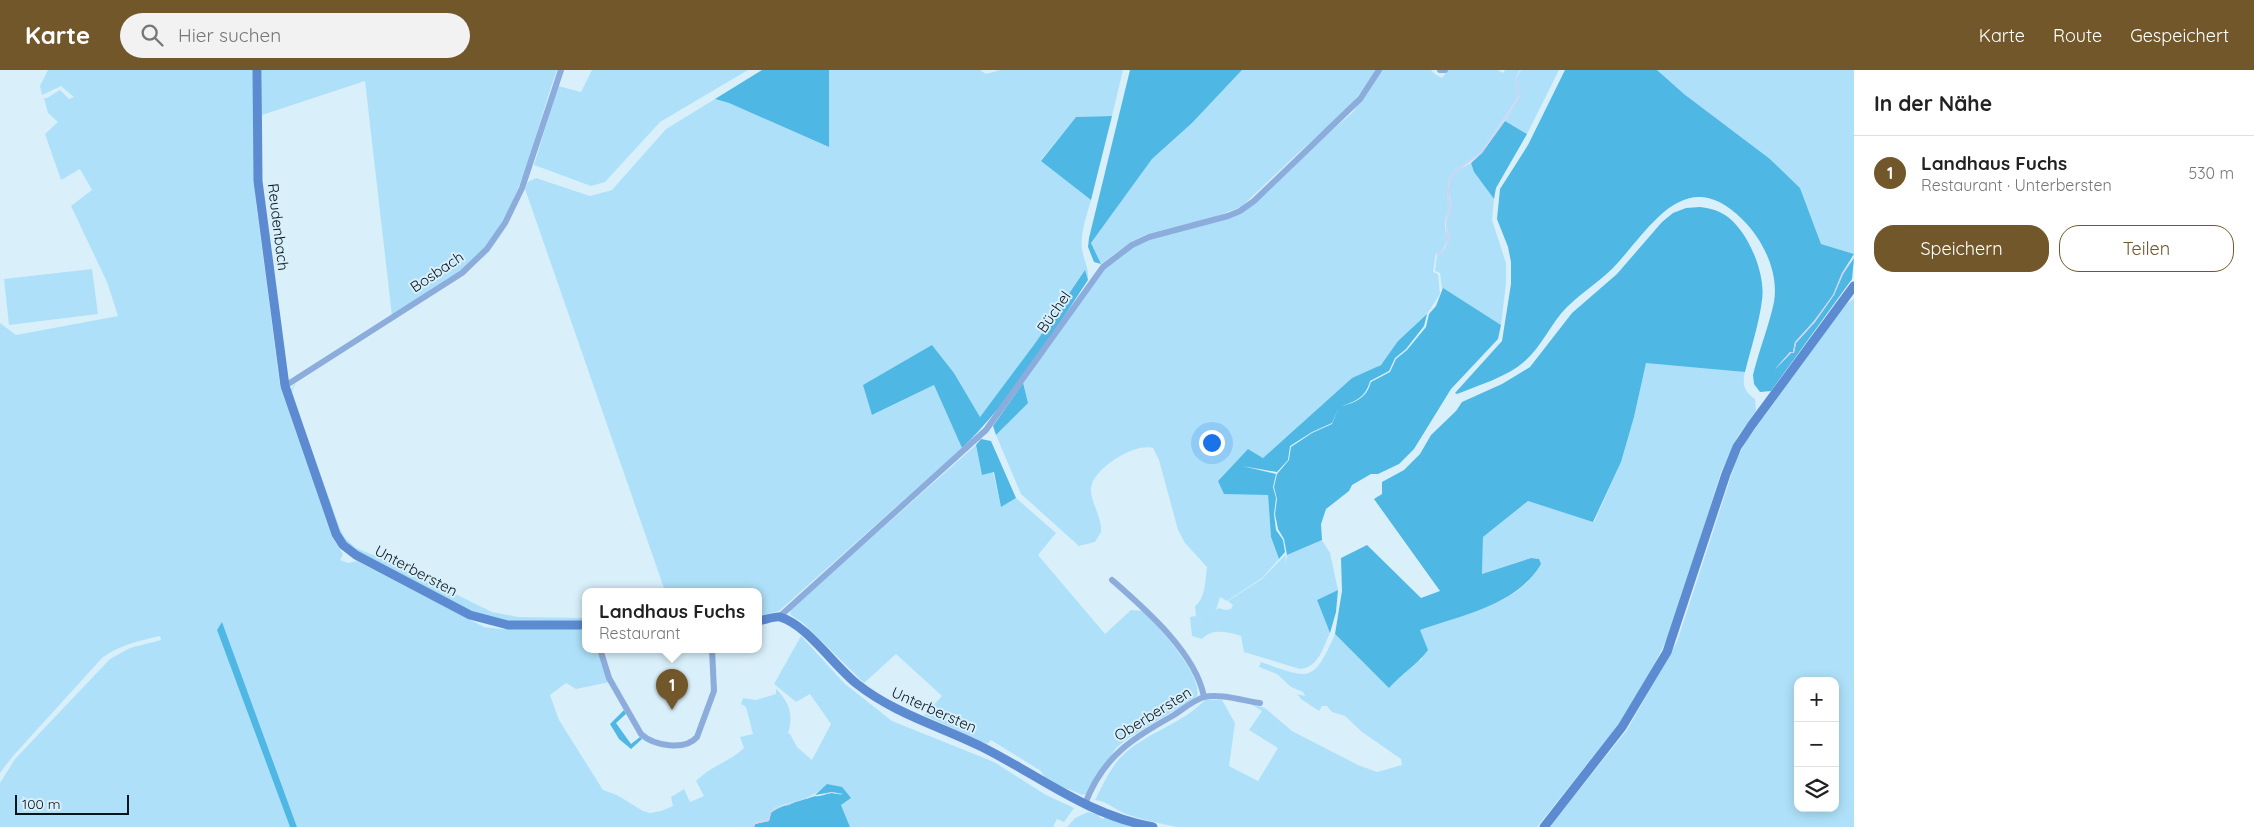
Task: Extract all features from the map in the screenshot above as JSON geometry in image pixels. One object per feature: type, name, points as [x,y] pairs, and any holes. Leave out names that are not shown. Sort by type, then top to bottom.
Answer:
[{"type":"street","name":"Reudenbach","points":[[257,70],[258,180],[285,386],[304,445]]},
{"type":"street","name":"Bosbach","points":[[285,386],[462,273],[487,249],[505,223],[522,188],[561,70]]},
{"type":"street","name":"Büchel","points":[[779,617],[806,590],[986,430],[1103,267],[1132,245],[1149,236],[1240,211],[1254,201],[1360,99],[1379,70]]},
{"type":"street","points":[[1440,70],[1445,70]]},
{"type":"street","points":[[1544,827],[1622,727],[1666,652],[1726,474],[1740,443],[1854,286]]},
{"type":"street","name":"Unterbersten","points":[[304,445],[336,534],[343,545],[356,555],[470,615],[508,624],[582,625]]},
{"type":"street","name":"Oberbersten","points":[[1112,580],[1144,608],[1174,640],[1202,688],[1204,697]]},
{"type":"street","points":[[762,620],[779,617]]},
{"type":"street","name":"Unterbersten","points":[[779,617],[798,626],[850,680],[871,696],[896,710],[984,748],[1052,788],[1085,804],[1136,824],[1153,827]]},
{"type":"street","points":[[601,653],[610,678],[641,734],[648,741],[686,745],[692,743],[697,737],[714,691],[712,653]]},
{"type":"street","name":"Oberbersten","points":[[1085,804],[1088,795],[1118,751],[1132,739],[1204,697],[1228,697],[1260,703]]},
{"type":"shaded area","points":[[48,70],[254,70],[256,203],[280,386],[332,537],[343,554],[340,560],[348,563],[357,561],[484,627],[582,630],[582,653],[599,653],[610,682],[576,689],[566,683],[550,695],[559,720],[603,790],[617,795],[643,811],[650,813],[673,806],[671,797],[684,789],[690,802],[704,796],[696,781],[744,748],[740,737],[753,734],[746,707],[741,704],[743,698],[756,700],[776,694],[776,689],[789,709],[790,727],[788,733],[797,747],[812,760],[831,724],[810,694],[796,702],[774,684],[801,636],[845,684],[892,721],[994,762],[1046,795],[1074,808],[1064,822],[1057,819],[1053,827],[850,827],[841,805],[851,798],[827,784],[802,800],[774,808],[768,819],[754,823],[753,827],[297,827],[222,623],[217,630],[290,827],[0,827],[0,783],[15,759],[110,659],[130,648],[161,640],[160,636],[137,642],[115,650],[102,658],[13,756],[0,773],[0,323],[16,335],[118,316],[107,282],[71,206],[92,190],[80,169],[61,180],[45,134],[58,122],[48,113],[44,98],[60,90],[69,99],[74,97],[61,86],[42,95],[40,86]]},
{"type":"shaded area","points":[[262,70],[557,70],[520,183],[500,226],[477,257],[466,267],[392,316],[365,81],[262,115]]},
{"type":"shaded area","points":[[592,70],[748,70],[660,122],[605,182],[591,186],[534,165],[558,86],[581,92]]},
{"type":"shaded area","points":[[762,70],[829,70],[829,147],[729,103],[715,99]]},
{"type":"shaded area","points":[[829,70],[980,70],[986,74],[1000,70],[1123,70],[1112,116],[1076,117],[1041,160],[1091,200],[1082,237],[1088,280],[1084,271],[1036,342],[980,417],[954,373],[932,345],[873,415],[934,385],[962,448],[779,611],[762,615],[762,588],[664,588],[525,189],[528,182],[536,178],[590,196],[612,190],[666,129],[715,99],[729,103],[829,147]]},
{"type":"shaded area","points":[[1130,70],[1242,70],[1192,123],[1152,159],[1091,243],[1101,264],[1094,262],[1088,247],[1089,238]]},
{"type":"shaded area","points":[[1242,70],[1376,70],[1349,108],[1241,207],[1214,217],[1147,234],[1131,242],[1101,264],[1091,243],[1152,159],[1192,123]]},
{"type":"shaded area","points":[[1382,70],[1431,70],[1442,78],[1448,70],[1498,70],[1503,73],[1505,70],[1520,70],[1515,78],[1519,96],[1481,152],[1455,171],[1449,179],[1447,199],[1450,208],[1445,226],[1448,238],[1442,252],[1436,253],[1433,272],[1438,274],[1440,294],[1427,314],[1398,341],[1385,361],[1376,368],[1352,378],[1263,458],[1248,449],[1218,481],[1268,495],[1271,537],[1279,559],[1262,578],[1227,601],[1220,597],[1216,610],[1219,608],[1231,609],[1233,605],[1228,601],[1262,579],[1286,554],[1285,564],[1287,555],[1322,540],[1330,553],[1338,590],[1317,600],[1330,633],[1322,651],[1311,665],[1300,669],[1244,652],[1241,636],[1231,633],[1215,632],[1202,639],[1192,636],[1190,617],[1196,616],[1195,606],[1199,603],[1203,593],[1207,567],[1185,543],[1178,530],[1159,460],[1153,448],[1145,447],[1125,453],[1114,459],[1097,475],[1092,483],[1091,491],[1100,521],[1101,532],[1095,542],[1079,546],[1021,494],[996,435],[1005,426],[1023,383],[1102,271],[1134,247],[1150,239],[1234,216],[1353,112]]},
{"type":"shaded area","points":[[1520,70],[1516,78],[1521,97],[1482,153],[1456,172],[1451,180],[1449,199],[1452,208],[1447,222],[1450,237],[1443,253],[1437,255],[1436,253],[1442,252],[1446,241],[1446,220],[1450,208],[1447,199],[1449,179],[1455,171],[1481,152],[1519,97],[1515,78]]},
{"type":"shaded area","points":[[1521,70],[1559,70],[1527,134],[1505,121],[1520,97],[1516,78]]},
{"type":"shaded area","points":[[1565,70],[1657,70],[1684,94],[1770,159],[1800,188],[1821,244],[1854,254],[1842,273],[1833,295],[1814,321],[1795,342],[1793,352],[1790,352],[1775,369],[1791,353],[1794,353],[1796,343],[1815,322],[1834,295],[1843,274],[1854,258],[1852,279],[1771,391],[1760,392],[1754,384],[1753,375],[1774,302],[1775,291],[1772,268],[1757,237],[1743,220],[1722,204],[1703,197],[1686,199],[1670,207],[1655,220],[1613,268],[1567,307],[1531,355],[1518,367],[1483,384],[1457,394],[1455,393],[1502,341],[1511,284],[1511,262],[1508,247],[1497,219],[1500,189],[1528,145]]},
{"type":"shaded area","points":[[1657,70],[1854,70],[1854,254],[1821,244],[1800,188],[1770,159],[1684,94]]},
{"type":"shaded area","points":[[1112,116],[1091,200],[1041,161],[1076,117]]},
{"type":"shaded area","points":[[1505,121],[1527,134],[1496,188],[1494,199],[1474,172],[1471,163],[1482,153]]},
{"type":"shaded area","points":[[1471,163],[1474,172],[1494,199],[1492,220],[1506,263],[1506,283],[1501,325],[1442,289],[1440,273],[1435,271],[1437,255],[1443,253],[1450,237],[1447,222],[1452,208],[1449,194],[1451,180],[1453,175]]},
{"type":"shaded area","points":[[1700,207],[1719,212],[1733,222],[1748,242],[1758,266],[1763,289],[1762,300],[1745,372],[1646,363],[1634,417],[1621,462],[1593,522],[1528,501],[1483,537],[1482,574],[1531,558],[1539,559],[1541,564],[1531,578],[1518,590],[1503,599],[1487,607],[1420,630],[1428,650],[1389,688],[1335,634],[1342,591],[1341,558],[1367,545],[1421,598],[1440,591],[1374,499],[1382,494],[1382,482],[1404,470],[1420,454],[1431,435],[1456,411],[1462,402],[1502,384],[1530,367],[1572,313],[1617,274],[1662,222],[1673,213],[1686,208]]},
{"type":"shaded area","points":[[1854,256],[1843,274],[1834,295],[1815,322],[1796,343],[1794,353],[1791,353],[1775,370],[1790,352],[1793,352],[1795,342],[1814,321],[1833,295],[1842,273]]},
{"type":"shaded area","points":[[92,269],[98,314],[9,325],[4,279]]},
{"type":"shaded area","points":[[1085,270],[1088,280],[1045,346],[997,410],[962,448],[934,385],[872,415],[863,385],[932,345],[954,373],[980,417],[1036,342]]},
{"type":"shaded area","points":[[1443,288],[1501,325],[1498,339],[1451,389],[1414,449],[1399,464],[1378,474],[1371,474],[1352,485],[1349,491],[1326,509],[1321,524],[1322,540],[1287,555],[1284,539],[1278,529],[1275,514],[1277,499],[1274,487],[1277,474],[1289,460],[1291,447],[1312,433],[1332,424],[1339,407],[1360,399],[1369,388],[1371,382],[1390,372],[1396,359],[1407,350],[1426,327],[1429,314],[1436,306]]},
{"type":"shaded area","points":[[1854,299],[1854,827],[1549,827],[1627,730],[1677,642],[1736,461],[1746,441],[1846,304]]},
{"type":"shaded area","points":[[1427,314],[1424,326],[1406,349],[1395,358],[1389,371],[1370,381],[1362,396],[1339,407],[1332,423],[1312,432],[1290,446],[1288,460],[1277,472],[1242,466],[1276,474],[1273,487],[1276,498],[1274,514],[1276,530],[1283,540],[1285,552],[1279,559],[1271,537],[1268,495],[1224,494],[1218,481],[1248,449],[1263,458],[1352,378],[1381,365],[1398,341]]},
{"type":"shaded area","points":[[1646,362],[1745,372],[1745,387],[1748,393],[1755,399],[1756,411],[1738,436],[1721,472],[1672,629],[1652,669],[1618,725],[1537,827],[1176,827],[1132,816],[1095,800],[1111,770],[1124,754],[1133,746],[1186,715],[1205,700],[1222,700],[1235,723],[1229,766],[1258,781],[1278,748],[1249,730],[1262,711],[1251,704],[1265,708],[1292,731],[1358,765],[1377,772],[1402,765],[1401,759],[1362,732],[1345,716],[1332,712],[1327,706],[1322,706],[1319,711],[1301,699],[1297,694],[1305,696],[1303,692],[1291,687],[1277,674],[1259,667],[1261,662],[1290,672],[1308,673],[1321,662],[1335,634],[1389,687],[1405,670],[1422,659],[1420,630],[1479,610],[1509,596],[1521,588],[1531,578],[1539,559],[1531,558],[1482,574],[1483,537],[1528,501],[1594,522],[1621,462],[1634,417]]},
{"type":"shaded area","points":[[296,383],[292,391],[297,409],[340,529],[345,538],[356,548],[388,561],[492,612],[518,617],[582,618],[582,622],[506,621],[482,616],[360,554],[346,544],[338,530],[292,401],[291,390]]},
{"type":"shaded area","points":[[1023,383],[1028,403],[996,435],[993,426]]},
{"type":"shaded area","points":[[981,439],[991,441],[1016,498],[1001,507],[994,472],[982,475],[976,445]]},
{"type":"shaded area","points":[[976,445],[982,475],[993,472],[1001,507],[1016,498],[1056,533],[1038,555],[1105,634],[1131,610],[1144,611],[1169,639],[1187,664],[1197,687],[1197,696],[1127,739],[1116,748],[1086,794],[1082,795],[1053,783],[1041,771],[991,740],[987,744],[924,715],[942,696],[896,654],[864,683],[803,623],[791,615],[790,610]]},
{"type":"shaded area","points":[[1338,590],[1336,612],[1330,633],[1317,600]]},
{"type":"shaded area","points":[[222,622],[297,827],[290,827],[217,630]]},
{"type":"shaded area","points":[[624,710],[626,714],[616,723],[631,744],[640,737],[642,739],[631,749],[619,739],[610,724]]},
{"type":"shaded area","points":[[827,784],[842,787],[851,798],[841,805],[850,827],[754,827],[755,824],[769,821],[774,810],[815,796],[831,793],[843,794],[832,792],[815,795]]},
{"type":"shaded area","points":[[784,806],[771,813],[769,821],[750,827],[754,823],[768,819],[771,812],[776,808]]},
{"type":"shaded area","points":[[1088,812],[1099,815],[1103,819],[1105,817],[1132,827],[1067,827],[1075,818]]},
{"type":"place","name":"Landhaus Fuchs","points":[[672,710]]}]
